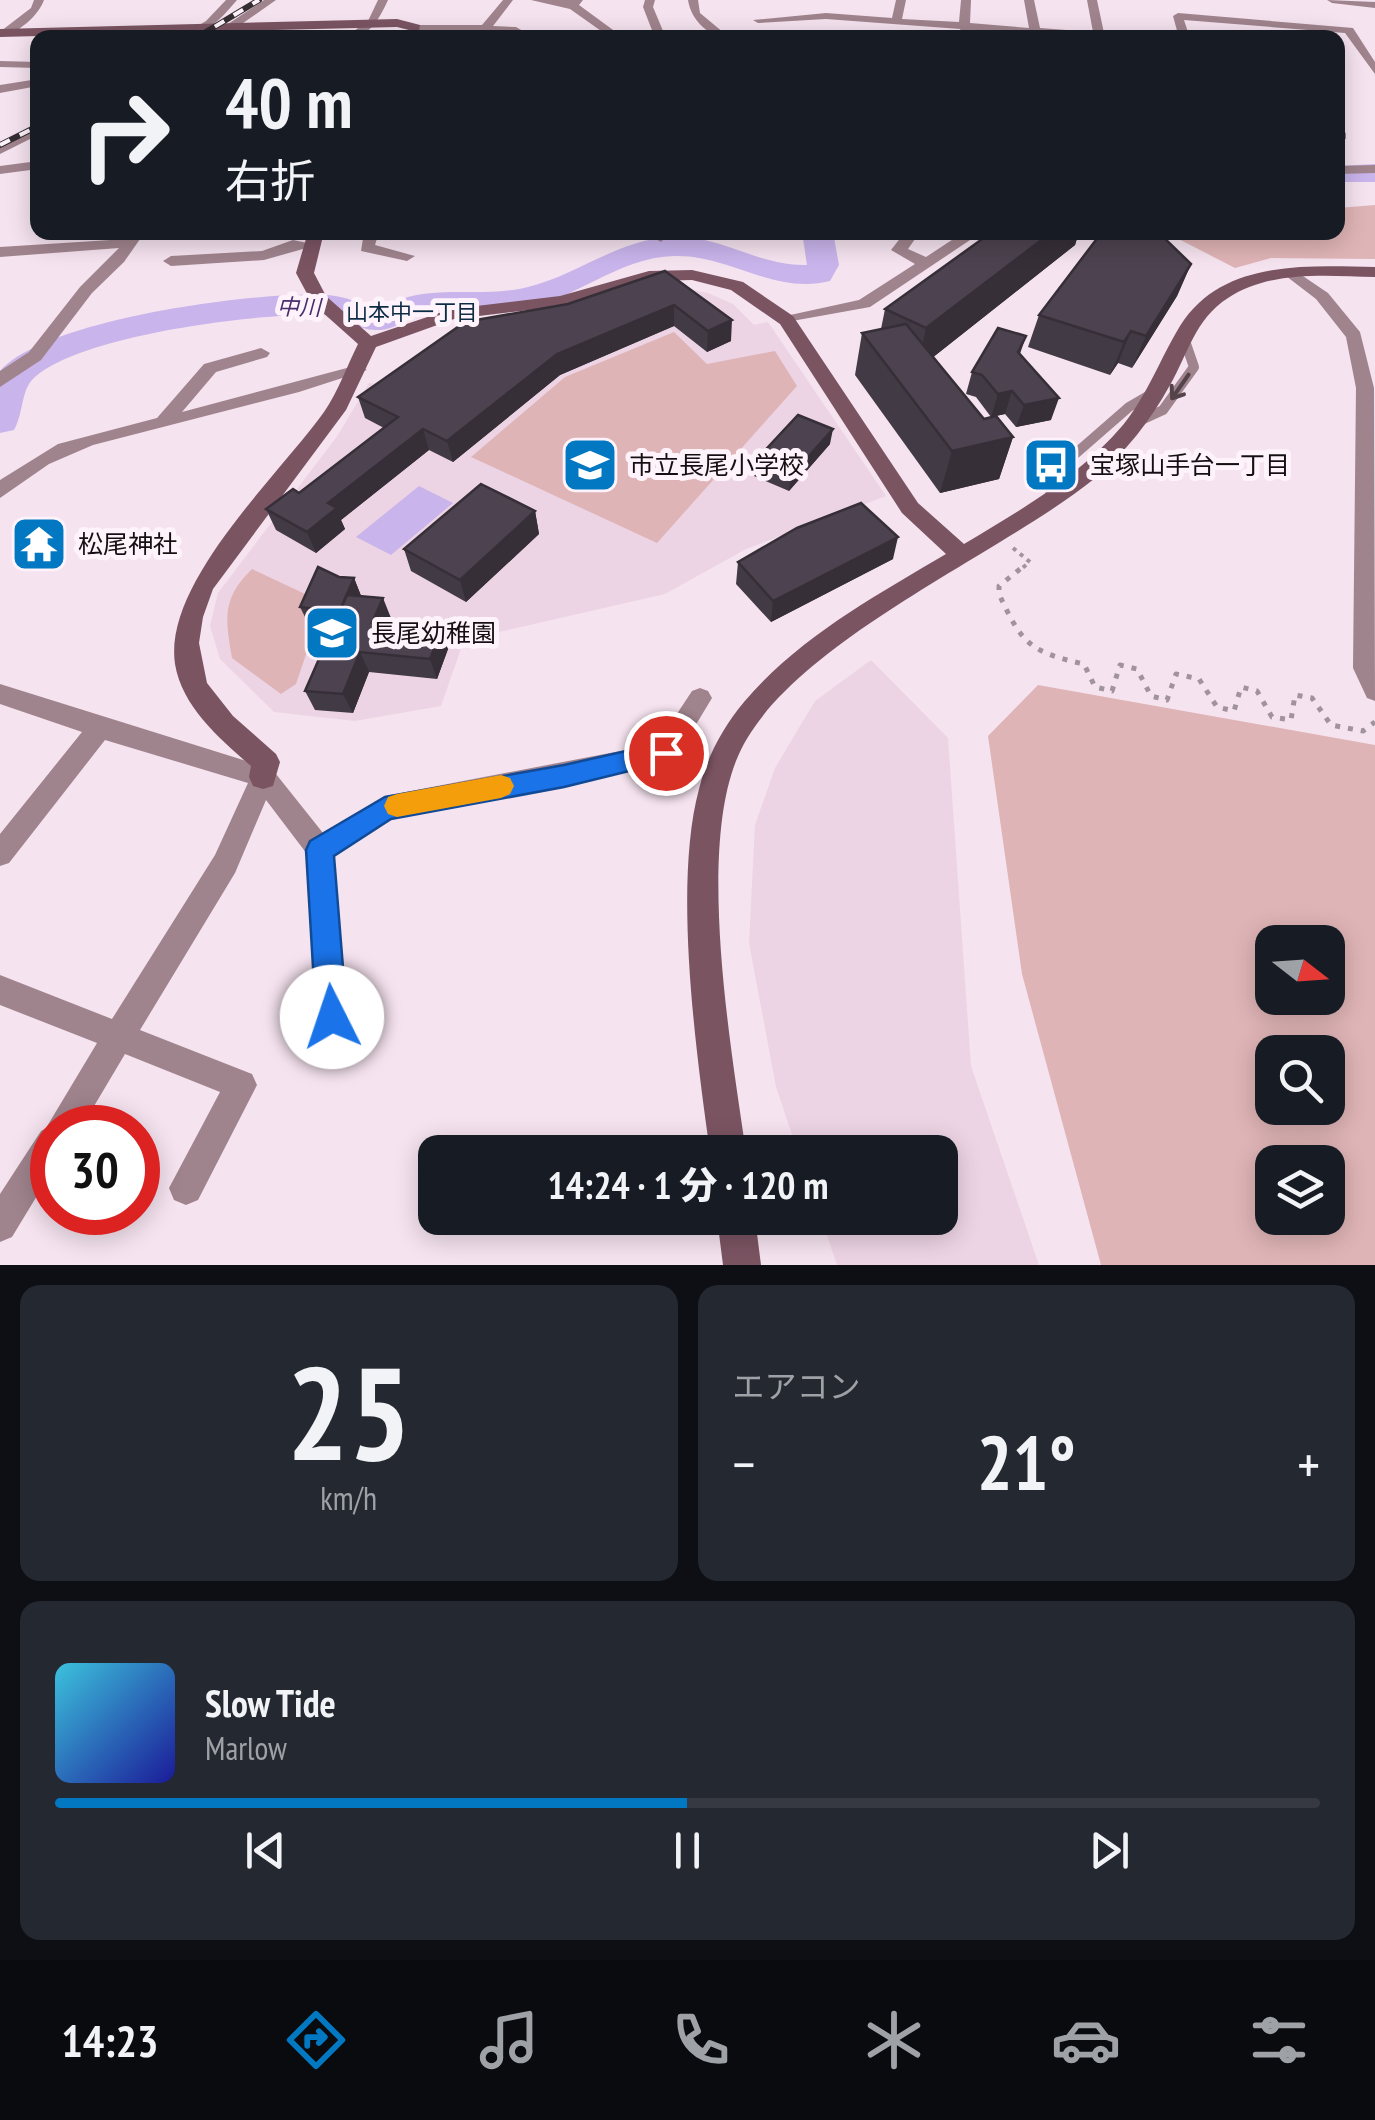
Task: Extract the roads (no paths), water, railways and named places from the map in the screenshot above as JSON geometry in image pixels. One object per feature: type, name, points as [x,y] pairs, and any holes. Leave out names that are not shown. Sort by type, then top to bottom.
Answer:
[{"type":"street","points":[[3,33],[36,9],[39,0]]},
{"type":"street","points":[[197,30],[232,0]]},
{"type":"street","points":[[237,30],[272,0]]},
{"type":"street","points":[[360,30],[372,22],[383,0]]},
{"type":"street","points":[[485,29],[508,0]]},
{"type":"street","points":[[536,0],[576,3],[609,30]]},
{"type":"street","points":[[650,0],[648,7],[657,30]]},
{"type":"street","points":[[693,0],[695,14],[715,30]]},
{"type":"street","points":[[896,22],[901,0]]},
{"type":"street","points":[[966,0],[967,30]]},
{"type":"street","points":[[1029,0],[1035,30]]},
{"type":"street","points":[[1092,0],[1099,30]]},
{"type":"street","points":[[1172,0],[1182,30]]},
{"type":"street","points":[[1332,0],[1375,5]]},
{"type":"street","points":[[1332,0],[1375,71]]},
{"type":"street","points":[[759,6],[762,30]]},
{"type":"street","points":[[758,20],[826,16],[953,30]]},
{"type":"street","points":[[1178,16],[1349,30]]},
{"type":"street","points":[[161,30],[372,22],[406,30]]},
{"type":"street","points":[[461,30],[514,30]]},
{"type":"street","points":[[3,33],[30,34]]},
{"type":"street","points":[[0,64],[30,62]]},
{"type":"street","points":[[0,89],[30,83]]},
{"type":"street","points":[[0,150],[30,134]]},
{"type":"street","points":[[0,170],[30,166]]},
{"type":"street","points":[[1345,170],[1375,169]]},
{"type":"street","points":[[1,253],[116,240]]},
{"type":"street","points":[[0,382],[34,356],[86,290],[120,260],[133,240]]},
{"type":"street","points":[[171,262],[264,255],[309,240]]},
{"type":"street","points":[[313,240],[305,273],[318,300],[332,316],[368,343]]},
{"type":"street","points":[[369,240],[366,248],[407,256]]},
{"type":"street","points":[[907,240],[899,250],[927,264]]},
{"type":"street","points":[[787,320],[864,304],[963,240]]},
{"type":"street","points":[[726,1135],[716,1066],[704,880],[707,821],[723,756],[754,710],[802,658],[1089,472],[1136,422],[1156,391],[1183,334],[1217,297],[1239,283],[1266,275],[1375,272]]},
{"type":"street","points":[[1292,273],[1322,296],[1354,336],[1365,388],[1365,668],[1375,691]]},
{"type":"street","points":[[368,343],[451,314],[563,302],[594,289],[649,276],[692,275],[738,286],[787,320],[910,508],[963,556]]},
{"type":"street","points":[[76,1105],[225,864],[266,762],[215,718],[185,668],[192,608],[202,586],[336,410],[368,343]]},
{"type":"street","points":[[163,422],[210,368],[261,353]]},
{"type":"street","points":[[0,491],[25,468],[85,438],[163,422],[358,370]]},
{"type":"street","points":[[0,694],[262,777],[320,850],[334,1050]]},
{"type":"street","points":[[320,850],[385,808],[666,753],[700,698]]},
{"type":"street","points":[[0,854],[100,728]]},
{"type":"street","points":[[0,990],[241,1085],[186,1188]]},
{"type":"street","points":[[0,1225],[30,1177]]},
{"type":"street","points":[[738,1235],[742,1265]]},
{"type":"lane","points":[[1136,422],[1163,410],[1194,368],[1183,334]]},
{"type":"lane","points":[[1048,502],[1059,468],[1129,408],[1156,391]]},
{"type":"waterway","name":"中川","points":[[1345,174],[1375,173]]},
{"type":"waterway","name":"中川","points":[[0,421],[14,378],[39,359],[70,346],[150,324],[295,305],[336,306],[381,320],[409,306],[434,300],[515,300],[556,290],[629,255],[671,246],[708,250],[783,273],[818,274],[823,265],[818,240]]},
{"type":"railway","points":[[209,30],[259,0]]},
{"type":"railway","points":[[0,145],[30,130]]},
{"type":"place","name":"市立長尾小学校","points":[[590,465]]},
{"type":"place","name":"宝塚山手台一丁目","points":[[1051,465]]},
{"type":"place","name":"松尾神社","points":[[39,544]]},
{"type":"place","name":"長尾幼稚園","points":[[332,633]]},
{"type":"district","name":"山本中一丁目","points":[[412,312]]}]
